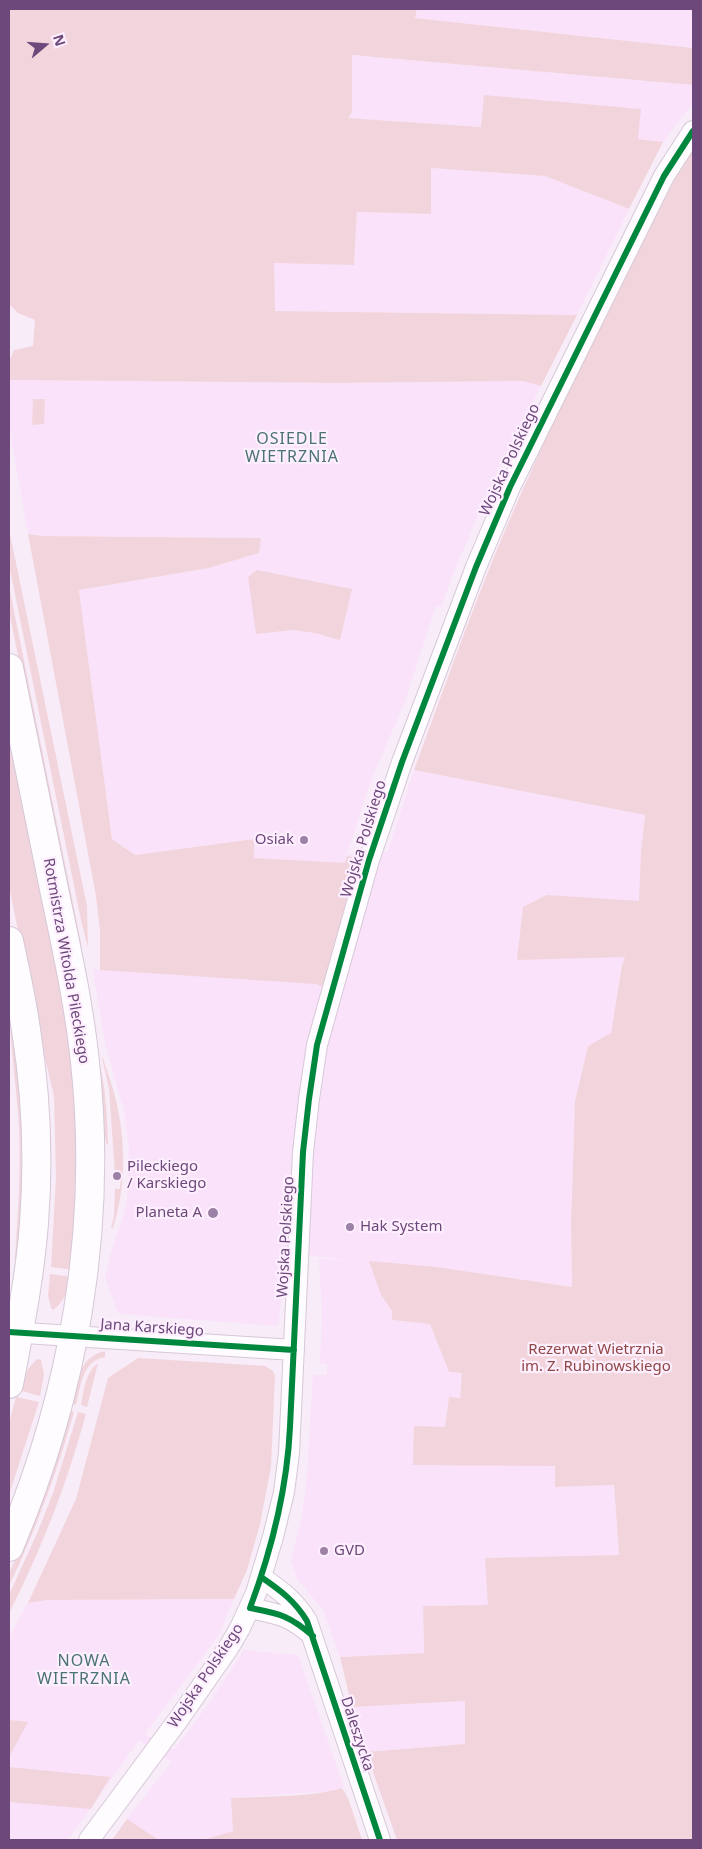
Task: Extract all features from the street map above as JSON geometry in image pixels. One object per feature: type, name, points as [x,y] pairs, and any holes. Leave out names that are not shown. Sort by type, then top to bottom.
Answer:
[{"type":"main road","name":"Rotmistrza Witolda Pileckiego","points":[[9,668],[72,976],[85,1063],[90,1124],[89,1220],[84,1275],[75,1336],[60,1404],[48,1444],[9,1547]]},
{"type":"main road","points":[[9,940],[26,1030],[32,1075],[35,1134],[34,1222],[29,1268],[14,1332],[9,1384]]},
{"type":"street","name":"Wojska Polskiego","points":[[89,1840],[178,1720],[229,1647],[250,1608],[261,1577],[276,1526],[287,1472],[303,1152],[317,1045],[369,860],[384,812],[476,567],[510,487],[664,176],[693,131]]},
{"type":"street","name":"Jana Karskiego","points":[[14,1332],[294,1350]]},
{"type":"street","name":"Daleszycka","points":[[261,1577],[285,1593],[299,1607],[307,1621],[380,1840]]},
{"type":"street","points":[[250,1608],[288,1617],[296,1621],[313,1636]]},
{"type":"shaded area","points":[[417,9],[693,9],[693,48],[415,18]]},
{"type":"shaded area","points":[[351,55],[693,85],[693,103],[663,142],[605,135],[348,118],[352,112]]},
{"type":"shaded area","points":[[430,168],[545,176],[629,209],[577,315],[274,311],[274,262],[354,265],[357,212],[431,214]]},
{"type":"shaded area","points":[[9,380],[339,383],[523,381],[541,386],[501,463],[457,564],[441,607],[436,606],[404,704],[369,785],[347,855],[388,851],[414,770],[645,815],[641,851],[639,957],[622,964],[611,1033],[588,1046],[575,1101],[571,1224],[572,1287],[437,1267],[381,1295],[392,1311],[392,1320],[430,1324],[449,1372],[462,1373],[460,1398],[449,1397],[445,1427],[556,1466],[555,1487],[614,1485],[619,1556],[488,1605],[423,1606],[424,1653],[340,1657],[323,1610],[297,1579],[291,1561],[301,1520],[306,1486],[313,1375],[327,1375],[327,1364],[320,1364],[322,1313],[319,1259],[354,1260],[287,1254],[278,1326],[121,1314],[118,1312],[105,1278],[127,1199],[129,1149],[124,1111],[105,1044],[93,972],[93,969],[100,970],[100,930],[96,896],[345,864],[253,858],[254,839],[135,855],[112,839],[79,590],[209,568],[259,553],[261,538],[43,536],[28,534],[9,427]]},
{"type":"shaded area","points":[[234,1599],[218,1636],[145,1734],[174,1750],[209,1703],[244,1650],[298,1655],[344,1787],[331,1791],[231,1798],[233,1831],[203,1840],[159,1840],[127,1819],[171,1762],[139,1740],[70,1837],[65,1840],[9,1840],[9,1638],[28,1603],[47,1600]]},
{"type":"shaded area","points":[[465,1701],[465,1744],[366,1752],[352,1707]]},
{"type":"green space","points":[[9,9],[417,9],[415,18],[693,48],[693,85],[352,55],[352,112],[348,118],[481,127],[484,95],[641,109],[638,139],[663,142],[629,209],[545,176],[431,168],[431,214],[357,212],[354,265],[274,263],[275,311],[577,315],[541,386],[523,381],[339,383],[9,380],[9,362],[14,350],[33,346],[35,320],[18,313],[9,304]]},
{"type":"green space","name":"Rezerwat Wietrznia im. Z. Rubinowskiego","points":[[693,150],[693,1840],[397,1840],[366,1752],[465,1744],[465,1701],[352,1707],[340,1657],[424,1653],[423,1606],[488,1605],[485,1558],[619,1555],[614,1485],[555,1487],[555,1466],[413,1465],[414,1426],[445,1427],[449,1397],[460,1398],[462,1373],[449,1372],[430,1324],[392,1320],[392,1311],[381,1295],[369,1261],[437,1267],[572,1287],[571,1224],[575,1101],[588,1046],[611,1033],[622,965],[625,957],[517,960],[523,907],[547,895],[639,901],[645,815],[414,770],[480,592],[524,487],[597,333],[674,181]]},
{"type":"green space","points":[[33,399],[45,399],[44,424],[32,425]]},
{"type":"green space","points":[[9,529],[87,906],[88,948],[9,565]]},
{"type":"green space","points":[[28,534],[43,536],[261,538],[259,553],[209,568],[79,590],[112,839],[135,855],[254,839],[254,858],[345,863],[347,856],[358,858],[323,987],[316,984],[100,970],[100,930],[96,896]]},
{"type":"green space","points":[[257,570],[352,589],[340,640],[315,633],[293,630],[256,634],[248,577]]},
{"type":"green space","points":[[9,586],[81,943],[82,958],[79,959],[9,611]]},
{"type":"green space","points":[[9,723],[67,1014],[79,1132],[73,1270],[51,1267],[56,1177],[54,1096],[36,1020],[9,886]]},
{"type":"green space","points":[[9,996],[19,1062],[25,1174],[17,1262],[15,1258],[20,1142]]},
{"type":"green space","points":[[102,1058],[115,1097],[121,1124],[123,1154],[120,1199],[113,1228],[111,1228],[114,1216],[115,1189],[120,1189],[121,1174],[115,1174],[109,1089]]},
{"type":"green space","points":[[98,1059],[106,1101],[107,1145],[101,1125]]},
{"type":"green space","points":[[50,1274],[72,1277],[63,1300],[53,1310],[48,1296]]},
{"type":"green space","points":[[105,1351],[105,1357],[97,1359],[87,1369],[81,1383],[76,1405],[71,1403],[80,1371],[84,1364],[96,1354]]},
{"type":"green space","points":[[138,1358],[265,1366],[273,1371],[275,1376],[271,1467],[260,1524],[247,1570],[234,1599],[47,1600],[28,1603],[76,1499],[108,1378]]},
{"type":"green space","points":[[37,1359],[41,1360],[44,1374],[40,1396],[18,1390],[28,1369]]},
{"type":"green space","points":[[98,1363],[87,1407],[81,1405],[84,1388],[90,1372]]},
{"type":"green space","points":[[16,1397],[39,1402],[9,1495],[9,1424]]},
{"type":"green space","points":[[69,1410],[74,1412],[53,1479],[28,1544],[9,1586],[9,1573],[17,1556]]},
{"type":"green space","points":[[78,1412],[86,1414],[71,1465],[43,1540],[9,1613],[9,1595],[53,1493]]},
{"type":"green space","points":[[9,1720],[28,1722],[9,1757]]},
{"type":"green space","points":[[9,1767],[110,1777],[91,1809],[9,1802]]},
{"type":"green space","points":[[342,1788],[348,1798],[362,1840],[203,1840],[233,1831],[231,1798],[315,1794]]},
{"type":"green space","points":[[127,1819],[159,1840],[112,1840]]},
{"type":"cycle path","points":[[313,1636],[284,1616],[250,1608],[272,1541],[286,1474],[290,1427],[303,1152],[317,1045],[369,860],[402,762],[476,567],[510,487],[664,176],[693,131]]},
{"type":"cycle path","points":[[9,1332],[294,1350]]},
{"type":"cycle path","points":[[261,1577],[287,1596],[307,1621],[380,1840]]},
{"type":"place","name":"Osiak","points":[[304,840]]},
{"type":"place","name":"Pileckiego / Karskiego","points":[[117,1176]]},
{"type":"place","name":"Planeta A","points":[[213,1213]]},
{"type":"place","name":"Hak System","points":[[350,1227]]},
{"type":"place","name":"GVD","points":[[324,1551]]},
{"type":"district","name":"OSIEDLE WIETRZNIA","points":[[292,448]]},
{"type":"district","name":"NOWA WIETRZNIA","points":[[84,1670]]}]
